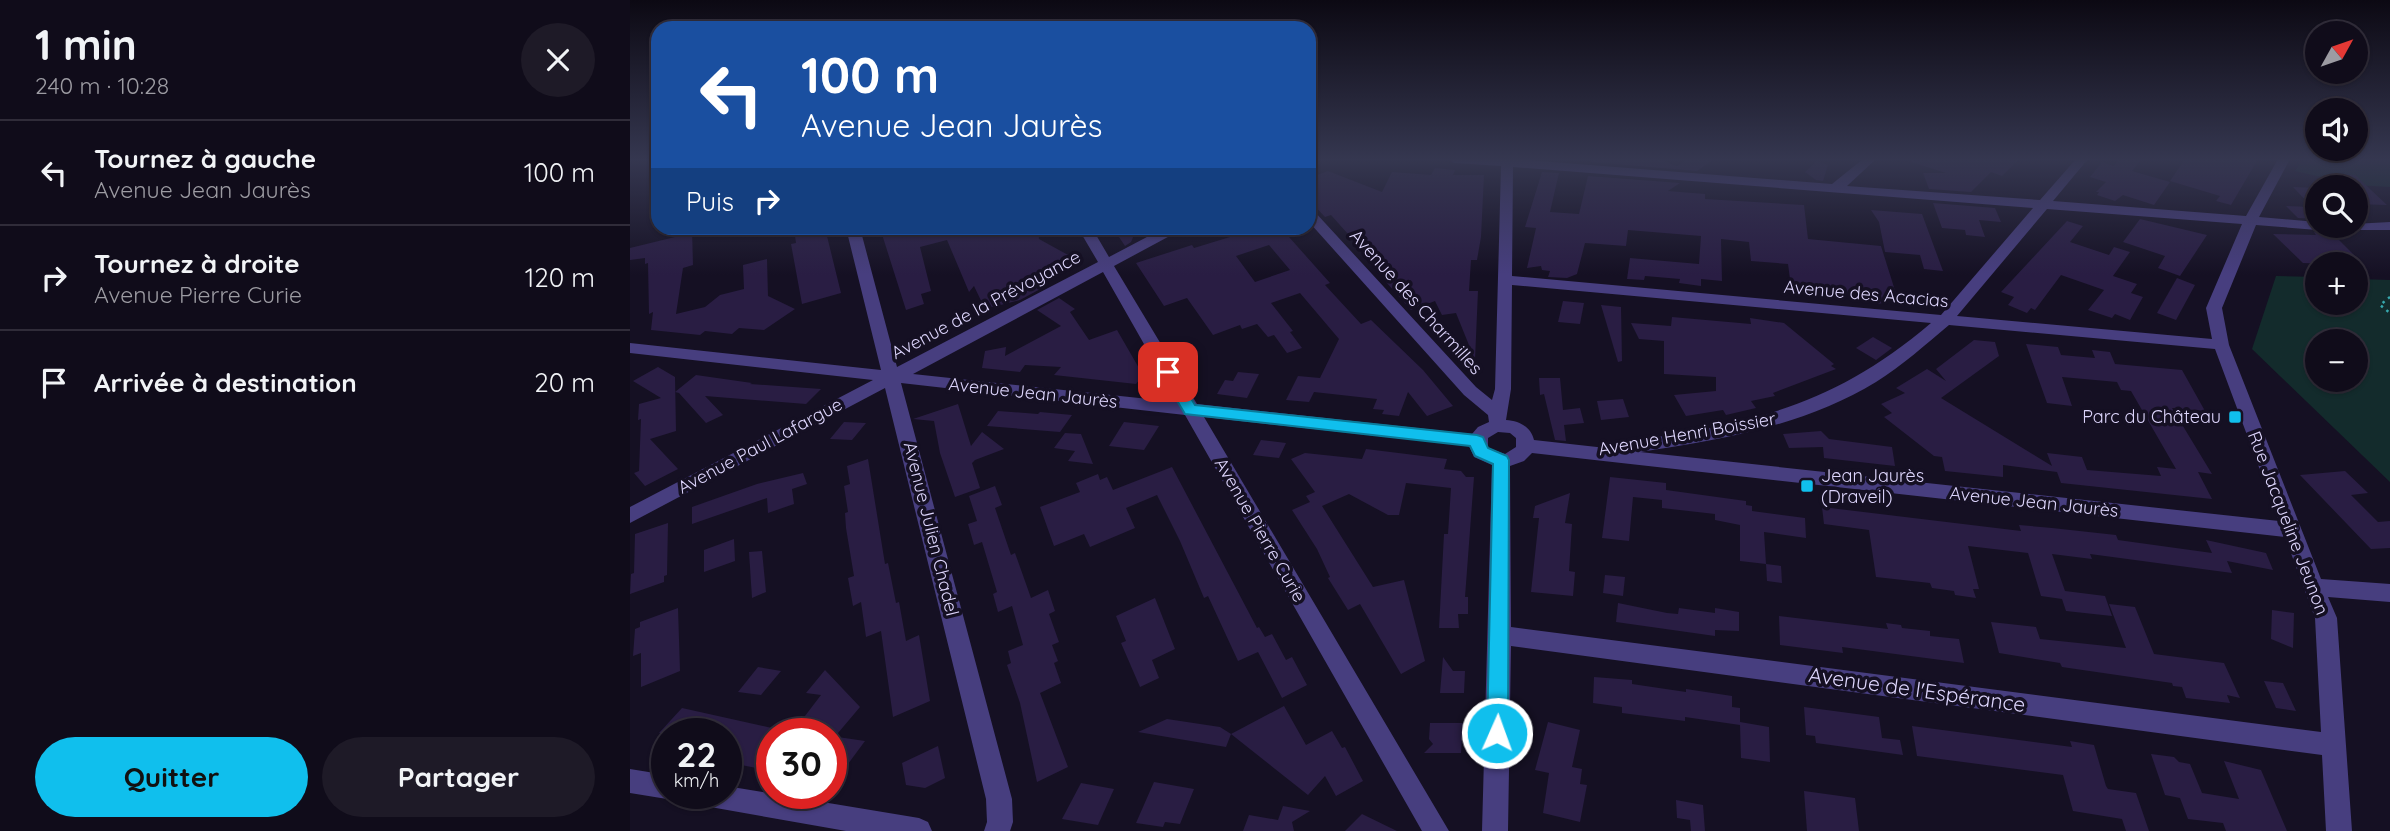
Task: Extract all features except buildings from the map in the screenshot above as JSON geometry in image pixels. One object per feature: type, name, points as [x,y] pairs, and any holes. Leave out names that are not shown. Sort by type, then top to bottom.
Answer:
[{"type":"street","points":[[1498,419],[1520,431],[1527,441],[1527,446],[1520,455],[1501,460],[1480,452],[1477,441],[1498,419],[1503,389],[1507,198]]},
{"type":"street","points":[[1954,198],[2305,225]]},
{"type":"street","name":"Avenue Henri Boissier","points":[[1586,453],[1712,433],[1809,410],[1881,372],[1921,344],[1945,320],[2050,198]]},
{"type":"street","name":"Rue Jacqueline Jeunon","points":[[2263,198],[2214,308],[2221,345],[2326,618],[2339,831]]},
{"type":"street","name":"Avenue des Charmilles","points":[[1316,222],[1498,419]]},
{"type":"street","points":[[2368,226],[2390,226]]},
{"type":"street","name":"Avenue Julien Chadel","points":[[855,235],[999,799],[1000,822],[997,831]]},
{"type":"street","name":"Avenue Pierre Curie","points":[[1089,235],[1436,831]]},
{"type":"street","name":"Avenue de la Prévoyance","points":[[891,377],[1161,235]]},
{"type":"street","name":"Avenue des Acacias","points":[[1506,280],[2221,345]]},
{"type":"street","name":"Avenue Jean Jaurès","points":[[630,348],[1477,441]]},
{"type":"street","name":"Avenue Paul Lafargue","points":[[630,516],[891,377]]},
{"type":"street","name":"Avenue Jean Jaurès","points":[[1527,446],[2290,530]]},
{"type":"street","points":[[1495,831],[1501,460]]},
{"type":"street","points":[[2315,587],[2390,593]]},
{"type":"street","name":"Avenue de l'Espérance","points":[[1500,635],[2333,746]]},
{"type":"street","points":[[630,781],[651,784]]},
{"type":"street","points":[[742,800],[919,831]]},
{"type":"path","points":[[2390,296],[2380,305],[2390,313]]},
{"type":"green space","points":[[2276,276],[2305,277],[2305,315],[2368,315],[2368,279],[2390,280],[2390,482],[2252,349]]},
{"type":"place","name":"Parc du Château","points":[[2235,417]]},
{"type":"place","name":"Jean Jaurès (Draveil)","points":[[1807,486]]},
{"type":"route","points":[[1168,372],[1190,410],[1477,441],[1480,452],[1501,460],[1497,733]]}]
